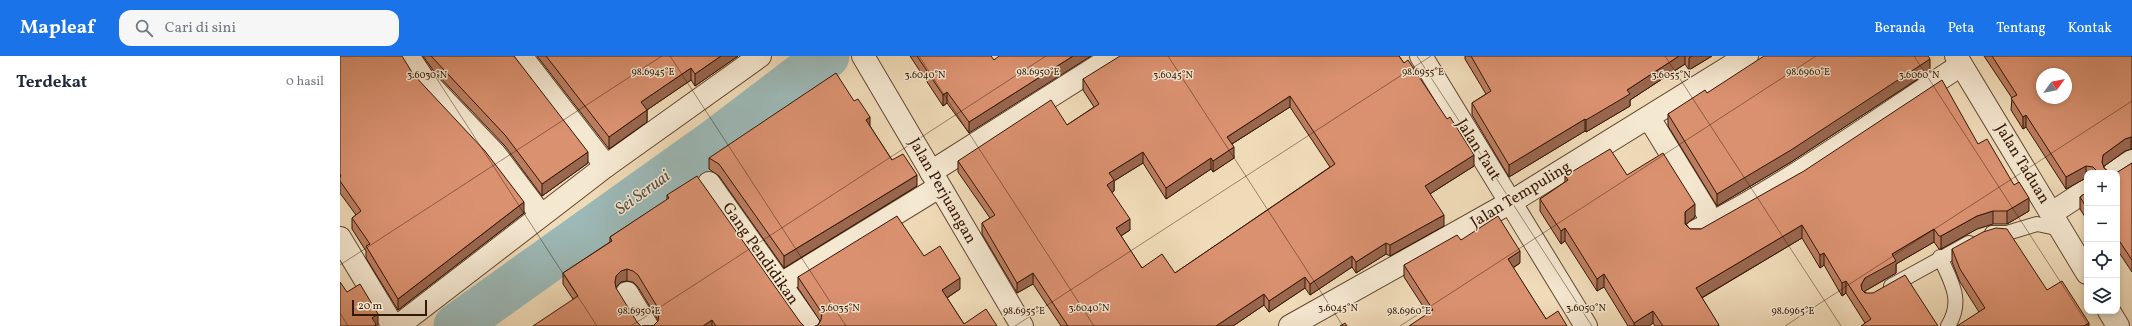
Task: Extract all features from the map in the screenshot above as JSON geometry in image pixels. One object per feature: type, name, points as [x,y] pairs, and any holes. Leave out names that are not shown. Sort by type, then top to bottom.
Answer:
[{"type":"street","points":[[408,56],[427,82],[495,154],[541,215]]},
{"type":"street","points":[[521,56],[606,166]]},
{"type":"street","points":[[398,326],[606,166],[760,56]]},
{"type":"street","points":[[781,284],[1114,56]]},
{"type":"street","name":"Jalan Taut","points":[[1421,56],[1586,326]]},
{"type":"street","name":"Jalan Tempuling","points":[[1290,326],[1511,202],[1747,56]]},
{"type":"street","points":[[1696,230],[1724,216],[1808,166],[1958,61]]},
{"type":"street","name":"Jalan Taduan","points":[[1958,61],[2084,268]]},
{"type":"street","name":"Jalan Perjuangan","points":[[868,65],[1022,326]]},
{"type":"street","points":[[1649,118],[1706,211]]},
{"type":"street","points":[[2118,170],[2132,161]]},
{"type":"street","name":"Gang Pendidikan","points":[[709,183],[810,326]]},
{"type":"street","points":[[2056,221],[2084,193]]},
{"type":"street","points":[[340,238],[393,326]]},
{"type":"street","points":[[627,293],[647,326]]},
{"type":"street","points":[[2111,314],[2118,326]]},
{"type":"lane","points":[[1882,291],[1940,257],[1980,237],[1995,232],[2008,233],[2038,224],[2056,221]]},
{"type":"lane","points":[[1940,257],[1955,293],[1956,305],[1953,317],[1948,326]]},
{"type":"building","points":[[340,56],[402,56],[413,74],[485,151],[524,202],[398,299],[366,246],[370,244],[352,218],[361,211],[340,181]]},
{"type":"building","points":[[431,56],[514,56],[588,152],[542,184],[505,135]]},
{"type":"building","points":[[546,56],[721,56],[695,74],[691,68],[641,102],[647,110],[609,137]]},
{"type":"building","points":[[917,56],[991,56],[994,60],[999,56],[1073,56],[969,122],[947,92],[943,95]]},
{"type":"building","points":[[1120,56],[1399,56],[1404,63],[1408,60],[1447,119],[1450,117],[1474,155],[1425,186],[1444,215],[1390,245],[1386,243],[1356,262],[1352,256],[1310,284],[1305,277],[1269,301],[1264,294],[1216,326],[1068,326],[1033,273],[1017,283],[982,223],[995,215],[958,161],[1051,100],[1067,125],[1099,104],[1083,79]],"holes":[[[1290,96],[1335,164],[1175,273],[1162,254],[1142,268],[1116,228],[1130,219],[1107,185],[1114,180],[1109,173],[1143,152],[1166,188],[1211,158],[1213,161],[1234,147],[1227,137]]]},
{"type":"building","points":[[1471,56],[1679,56],[1627,90],[1630,94],[1586,120],[1585,119],[1509,165],[1472,103],[1491,91]]},
{"type":"building","points":[[1764,56],[1928,56],[1930,59],[1791,150],[1717,194],[1668,114],[1705,90],[1707,93]]},
{"type":"building","points":[[1992,56],[2132,56],[2132,137],[2125,139],[2103,155],[2102,162],[2106,170],[2096,170],[2093,167],[2086,166],[2066,177],[2026,115],[2023,117],[2011,98],[2017,95]]},
{"type":"building","points":[[836,73],[854,101],[858,99],[870,117],[866,120],[892,160],[903,154],[917,175],[784,256],[719,164],[709,158]]},
{"type":"building","points":[[1942,80],[1978,144],[1987,139],[2014,185],[2019,182],[2029,198],[2007,211],[1993,211],[1977,216],[1941,236],[1939,236],[1934,229],[1892,254],[1896,261],[1865,278],[1861,285],[1862,290],[1865,293],[1873,293],[1905,275],[1938,326],[1861,326],[1871,319],[1846,281],[1842,283],[1824,253],[1820,255],[1802,225],[1696,288],[1719,325],[1663,326],[1653,311],[1634,323],[1604,274],[1597,279],[1565,228],[1561,231],[1540,199],[1568,180],[1565,176],[1610,149],[1627,175],[1663,153],[1695,204],[1685,212],[1685,224],[1690,229],[1701,229],[1804,171]]},
{"type":"building","points":[[2132,163],[2132,260],[2120,242],[2120,170]]},
{"type":"building","points":[[697,176],[804,326],[716,326],[712,320],[703,326],[653,326],[658,321],[658,308],[638,275],[627,269],[621,271],[616,276],[616,288],[641,326],[533,326],[578,296],[563,273],[612,241],[610,237],[669,198],[667,195]]},
{"type":"building","points":[[2084,194],[2084,203],[2080,197]]},
{"type":"building","points":[[897,216],[924,256],[940,246],[960,278],[942,290],[964,324],[986,309],[997,326],[815,326],[818,325],[821,320],[822,313],[798,277]]},
{"type":"building","points":[[1498,216],[1520,251],[1508,259],[1546,319],[1558,311],[1567,326],[1409,326],[1433,310],[1404,265],[1457,235],[1461,240]]},
{"type":"building","points":[[1996,228],[2007,229],[2047,290],[2062,281],[2089,323],[2084,326],[1957,326],[1985,308],[1960,269],[1952,249],[1983,232]]},
{"type":"building","points":[[340,282],[347,292],[360,284],[378,314],[372,318],[376,324],[374,326],[340,326]]},
{"type":"building","points":[[1345,323],[1347,326],[1340,326]]},
{"type":"waterway","name":"Sei Seruai","points":[[456,326],[718,139],[827,56]]}]
